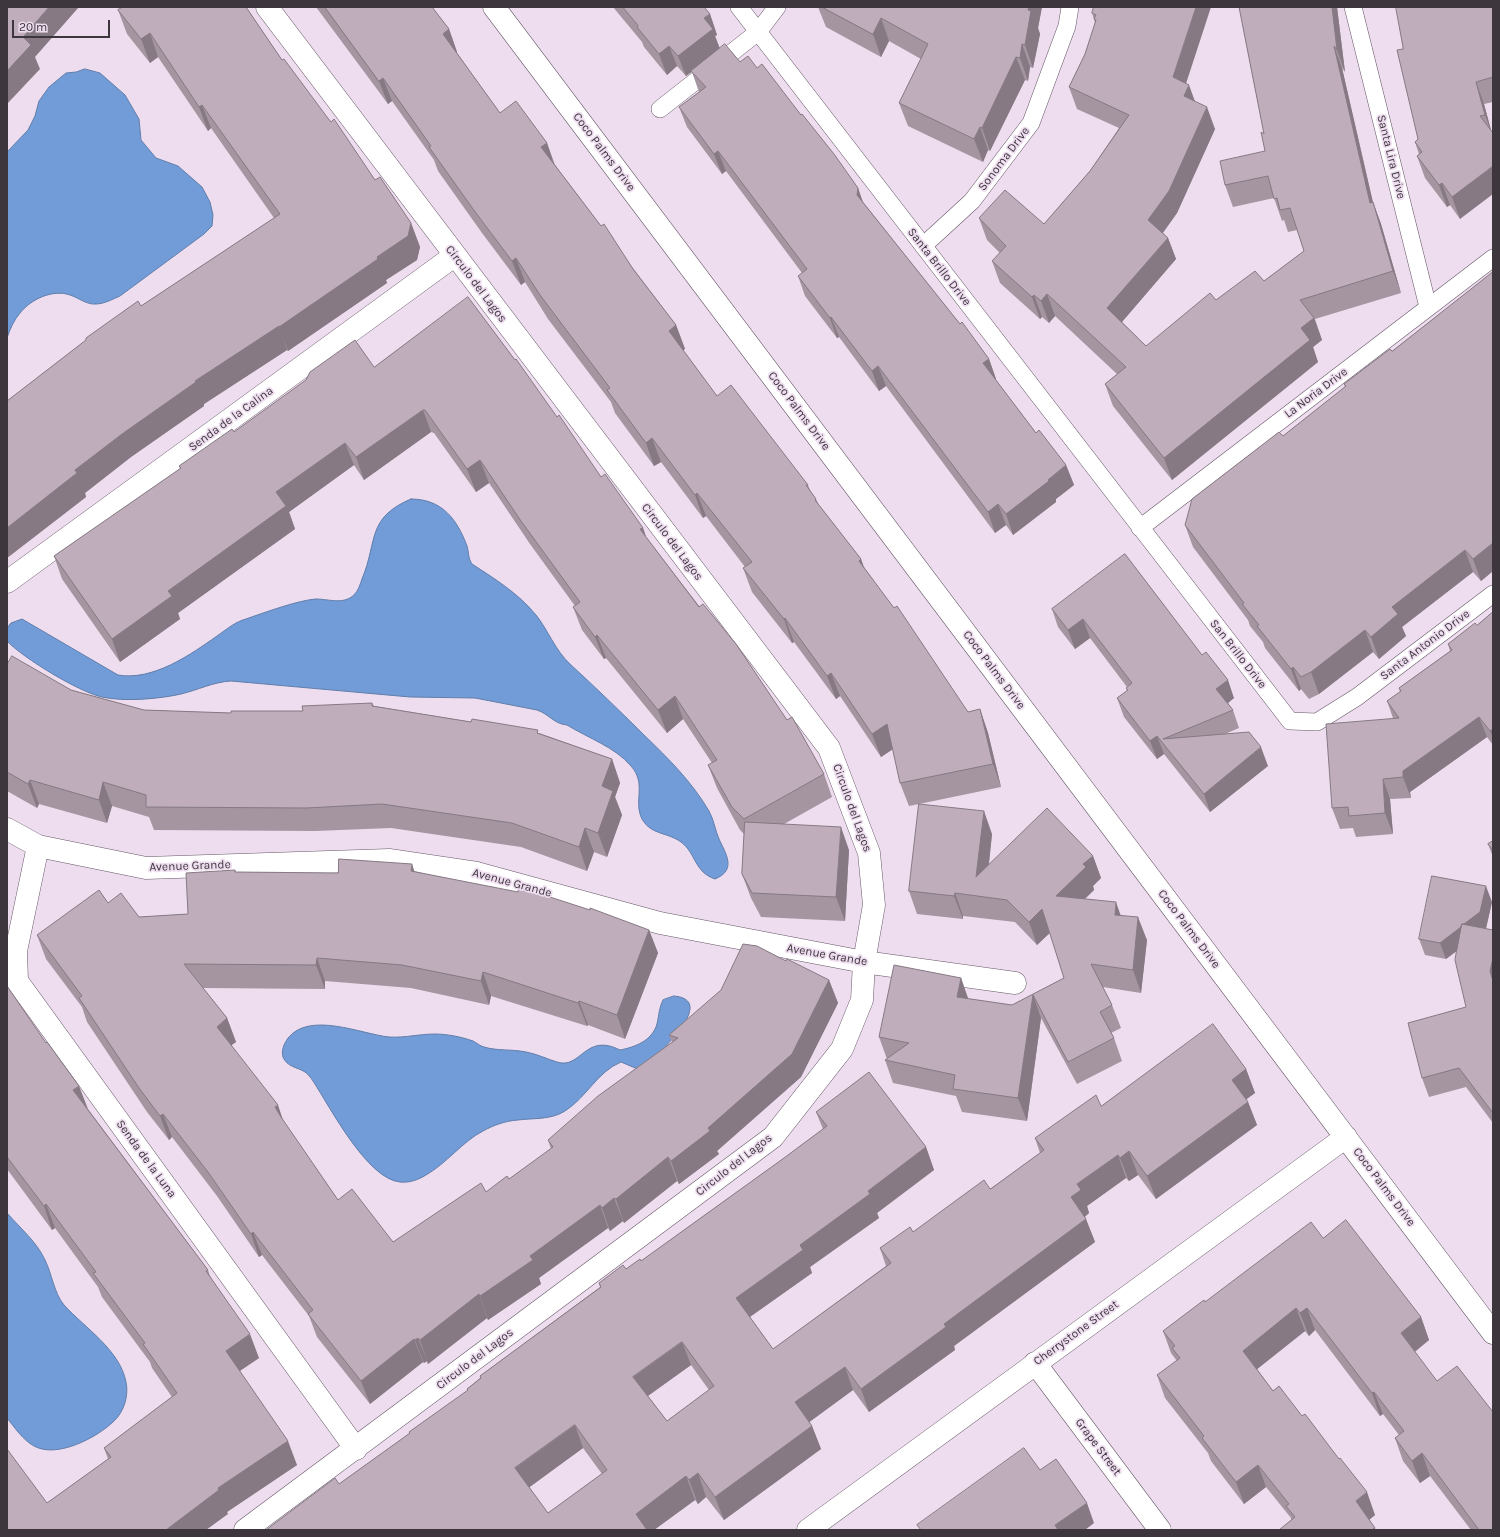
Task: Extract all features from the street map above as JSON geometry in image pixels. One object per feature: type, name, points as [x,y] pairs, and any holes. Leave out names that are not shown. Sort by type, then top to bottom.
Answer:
[{"type":"street","name":"Circulo del Lagos","points":[[245,1530],[356,1449],[772,1137],[842,1049],[862,1000],[864,962],[874,905],[869,853],[829,748],[454,256],[267,7]]},
{"type":"street","name":"Coco Palms Drive","points":[[494,7],[1493,1333]]},
{"type":"street","name":"Senda de la Calina","points":[[7,582],[454,256]]},
{"type":"street","name":"Avenue Grande","points":[[7,829],[38,846],[146,868],[389,860],[478,873],[660,923],[864,962],[1015,983]]},
{"type":"street","name":"Senda de la Luna","points":[[38,846],[16,950],[17,981],[356,1449]]},
{"type":"street","name":"Cherrystone Street","points":[[808,1530],[1346,1137]]},
{"type":"street","name":"Grape Street","points":[[1035,1363],[1160,1530]]},
{"type":"lane","name":"Santa Brillo Drive","points":[[739,7],[1140,528]]},
{"type":"lane","points":[[660,109],[758,32],[777,7]]},
{"type":"lane","name":"Sonoma Drive","points":[[923,246],[972,201],[1031,123],[1067,26],[1070,7]]},
{"type":"lane","name":"Santa Lira Drive","points":[[1353,7],[1428,307]]},
{"type":"lane","name":"La Noria Drive","points":[[1140,528],[1493,258]]},
{"type":"lane","name":"San Brillo Drive","points":[[1140,528],[1290,721],[1317,722],[1357,696]]},
{"type":"lane","name":"Santa Antonio Drive","points":[[1357,696],[1493,594]]},
{"type":"water","points":[[85,69],[100,73],[125,95],[139,119],[141,140],[156,158],[178,166],[202,187],[210,202],[213,215],[212,226],[204,234],[120,296],[111,300],[99,304],[93,304],[70,295],[57,293],[43,296],[30,303],[12,325],[7,338],[7,152],[28,130],[35,116],[39,101],[49,87],[66,73]]},
{"type":"water","points":[[411,499],[431,503],[447,512],[463,536],[472,564],[506,587],[529,607],[570,664],[662,752],[687,780],[709,811],[727,856],[728,866],[722,875],[715,879],[708,876],[699,867],[686,846],[670,836],[655,831],[646,824],[642,819],[640,812],[638,779],[636,773],[625,759],[601,743],[567,725],[555,721],[537,710],[475,698],[410,697],[231,681],[218,683],[181,694],[162,697],[131,700],[111,699],[92,694],[66,682],[25,656],[7,641],[7,628],[11,623],[22,619],[118,675],[131,676],[158,670],[183,658],[242,620],[281,607],[309,600],[316,599],[341,601],[350,598],[360,586],[380,523],[387,514],[397,506]]},
{"type":"water","points":[[674,996],[687,1000],[690,1008],[687,1019],[679,1031],[657,1055],[640,1070],[621,1062],[605,1072],[580,1099],[560,1114],[542,1118],[509,1121],[491,1127],[468,1141],[434,1170],[410,1182],[400,1182],[387,1178],[362,1156],[339,1124],[310,1077],[305,1072],[287,1063],[282,1054],[283,1047],[288,1038],[298,1030],[309,1026],[322,1025],[336,1026],[389,1037],[429,1034],[449,1035],[473,1041],[483,1047],[526,1052],[557,1062],[565,1063],[572,1061],[591,1048],[599,1045],[620,1050],[637,1045],[647,1039],[655,1030],[663,1000]]},
{"type":"water","points":[[7,1213],[42,1253],[55,1289],[64,1305],[101,1340],[117,1360],[126,1382],[127,1392],[125,1403],[118,1417],[107,1427],[88,1439],[65,1448],[54,1450],[34,1446],[16,1430],[7,1418]]},
{"type":"building","points":[[7,7],[49,7],[23,37],[31,45],[7,71]]},
{"type":"building","points":[[123,7],[246,7],[282,60],[284,59],[331,122],[334,119],[375,180],[380,177],[411,223],[408,236],[377,257],[378,259],[279,327],[195,381],[196,382],[122,434],[75,470],[77,473],[7,528],[7,401],[86,340],[86,338],[138,301],[141,306],[280,214],[202,105],[199,107],[150,33],[141,39],[118,10]]},
{"type":"building","points":[[325,7],[432,7],[449,29],[443,34],[500,113],[516,101],[547,143],[541,147],[601,226],[604,224],[633,269],[676,325],[669,331],[717,396],[731,385],[808,485],[806,485],[816,499],[815,500],[861,559],[859,561],[894,608],[897,606],[968,712],[980,709],[993,764],[900,783],[887,724],[872,734],[831,673],[827,676],[785,618],[784,619],[743,568],[752,562],[697,493],[695,495],[652,438],[646,443],[607,390],[610,388],[540,295],[516,258],[512,261],[429,147],[431,146],[383,78],[379,81]]},
{"type":"building","points":[[623,7],[704,7],[710,14],[704,18],[713,29],[678,56],[669,46],[659,54]]},
{"type":"building","points":[[822,7],[1029,7],[1028,10],[1031,11],[1025,45],[1022,44],[1020,58],[1016,57],[982,128],[980,127],[974,139],[899,103],[928,44],[881,18],[873,34]]},
{"type":"building","points":[[1094,7],[1196,7],[1173,77],[1189,85],[1184,96],[1207,107],[1169,191],[1148,220],[1168,238],[1107,308],[1146,346],[1210,293],[1216,300],[1255,271],[1264,281],[1304,251],[1290,208],[1280,210],[1277,198],[1274,199],[1268,176],[1225,185],[1220,161],[1265,151],[1261,132],[1264,134],[1239,7],[1332,7],[1337,50],[1334,46],[1370,203],[1373,202],[1393,271],[1300,300],[1314,318],[1301,328],[1310,340],[1164,458],[1105,384],[1126,367],[1047,294],[1041,301],[1034,295],[1032,297],[992,261],[1006,246],[979,218],[1005,190],[1044,224],[1090,171],[1129,115],[1069,87],[1085,54],[1096,20],[1094,19],[1096,15],[1092,13]]},
{"type":"building","points":[[1396,7],[1493,7],[1493,77],[1476,82],[1485,115],[1480,116],[1493,133],[1493,166],[1452,197],[1442,183],[1439,185],[1417,156],[1422,152],[1415,142],[1418,139],[1397,50],[1403,49]]},
{"type":"building","points":[[725,44],[740,62],[748,56],[757,68],[762,64],[801,115],[802,114],[834,154],[858,188],[857,195],[960,324],[962,322],[989,359],[983,363],[1036,433],[1039,430],[1066,465],[1048,480],[1049,481],[1006,514],[998,504],[988,512],[878,366],[872,371],[798,276],[807,269],[718,151],[714,154],[679,107],[706,87],[691,71]]},
{"type":"building","points":[[1493,272],[1493,543],[1473,559],[1465,550],[1392,607],[1398,614],[1371,637],[1365,630],[1311,672],[1301,677],[1293,667],[1291,669],[1257,626],[1259,625],[1242,604],[1244,603],[1185,525],[1192,499],[1279,432],[1283,436],[1346,386],[1344,384],[1390,349],[1392,351]]},
{"type":"building","points":[[468,297],[515,360],[516,359],[557,417],[559,415],[601,477],[605,474],[643,528],[640,529],[699,607],[703,604],[736,644],[787,720],[792,717],[824,774],[744,819],[732,807],[708,765],[717,760],[675,696],[658,710],[597,635],[595,637],[573,607],[580,602],[521,521],[480,460],[467,469],[425,410],[356,457],[345,443],[276,492],[286,506],[168,591],[172,596],[112,639],[54,556],[181,468],[179,466],[232,429],[234,432],[306,380],[310,372],[355,340],[374,367]]},
{"type":"building","points":[[1125,554],[1202,655],[1206,652],[1228,680],[1216,689],[1233,710],[1163,739],[1249,732],[1261,747],[1204,794],[1157,736],[1150,741],[1117,698],[1128,690],[1126,688],[1132,683],[1083,619],[1068,630],[1052,609]]},
{"type":"building","points":[[1493,612],[1493,729],[1490,731],[1479,717],[1403,771],[1403,777],[1383,779],[1385,813],[1349,816],[1348,807],[1332,808],[1326,724],[1399,718],[1387,701],[1401,691],[1399,688],[1452,650],[1448,644],[1475,623],[1477,625]]},
{"type":"building","points":[[12,656],[71,690],[144,710],[231,713],[231,711],[303,711],[302,706],[372,703],[372,706],[471,722],[472,719],[538,730],[537,733],[612,759],[602,786],[613,791],[598,833],[585,828],[579,847],[512,823],[382,804],[306,808],[146,807],[146,795],[103,782],[99,800],[30,780],[28,784],[7,772],[7,665]]},
{"type":"building","points":[[919,804],[984,811],[976,877],[1047,808],[1093,856],[1083,864],[1086,867],[1056,896],[1116,902],[1115,915],[1138,917],[1133,970],[1091,964],[1112,1005],[1100,1012],[1114,1038],[1068,1062],[1033,995],[1018,1098],[953,1089],[955,1075],[885,1060],[909,1043],[879,1037],[894,965],[961,978],[957,997],[1012,1005],[1064,978],[1042,909],[1029,922],[1007,900],[955,893],[954,896],[909,891]]},
{"type":"building","points":[[745,822],[841,827],[836,897],[752,893],[742,874]]},
{"type":"building","points":[[1493,841],[1493,850],[1488,844]]},
{"type":"building","points":[[339,859],[412,864],[411,871],[518,892],[519,887],[590,910],[590,908],[649,930],[617,1015],[579,1001],[578,1003],[483,972],[481,981],[402,965],[317,958],[316,965],[184,964],[227,1018],[217,1027],[278,1105],[275,1107],[281,1117],[338,1200],[352,1189],[393,1242],[481,1183],[486,1192],[507,1176],[509,1179],[553,1147],[548,1140],[598,1096],[678,1038],[669,1035],[721,990],[743,944],[757,946],[829,980],[792,1054],[708,1128],[710,1131],[671,1161],[668,1157],[616,1199],[614,1198],[602,1208],[600,1205],[530,1256],[533,1260],[480,1296],[479,1294],[420,1340],[418,1338],[415,1340],[414,1339],[361,1381],[308,1314],[313,1310],[253,1232],[251,1234],[208,1172],[163,1114],[160,1116],[139,1088],[79,998],[82,996],[37,935],[99,890],[108,903],[121,893],[139,917],[188,914],[186,873],[235,870],[235,872],[338,873]]},
{"type":"building","points":[[1432,876],[1486,886],[1480,912],[1462,924],[1461,927],[1440,943],[1419,939]]},
{"type":"building","points":[[1462,924],[1493,930],[1493,958],[1490,971],[1493,981],[1493,1113],[1459,1068],[1422,1078],[1408,1023],[1466,1007],[1455,960]]},
{"type":"building","points":[[7,986],[46,1043],[47,1042],[79,1086],[73,1090],[208,1270],[206,1271],[250,1334],[226,1351],[288,1441],[218,1488],[219,1490],[166,1530],[7,1530],[7,1449],[47,1503],[111,1457],[104,1448],[177,1393],[143,1344],[145,1343],[93,1273],[96,1272],[46,1204],[44,1206],[7,1157]]},
{"type":"building","points":[[1213,1024],[1246,1069],[1232,1080],[1248,1102],[1147,1176],[1129,1151],[1120,1158],[1118,1155],[1077,1184],[1081,1190],[1071,1197],[1086,1219],[944,1324],[946,1327],[861,1389],[845,1367],[795,1402],[812,1426],[715,1497],[698,1473],[689,1480],[686,1476],[636,1514],[647,1530],[266,1530],[335,1478],[339,1484],[468,1390],[467,1389],[481,1378],[480,1376],[601,1287],[599,1283],[623,1265],[626,1269],[640,1259],[641,1261],[827,1126],[816,1112],[869,1072],[926,1147],[868,1191],[870,1194],[800,1245],[803,1250],[736,1298],[773,1349],[891,1263],[880,1248],[910,1227],[913,1232],[984,1180],[990,1189],[992,1188],[1044,1150],[1035,1138],[1096,1095],[1101,1106]],"holes":[[[682,1342],[714,1386],[667,1421],[633,1377]],[[575,1425],[607,1470],[548,1513],[515,1468]]]},
{"type":"building","points":[[1346,1220],[1421,1317],[1401,1333],[1437,1381],[1457,1366],[1493,1412],[1493,1530],[1479,1530],[1422,1453],[1412,1461],[1395,1438],[1404,1431],[1374,1392],[1372,1393],[1307,1308],[1300,1313],[1296,1308],[1243,1351],[1273,1391],[1279,1386],[1302,1416],[1305,1414],[1339,1459],[1340,1458],[1367,1492],[1356,1501],[1375,1528],[1373,1529],[1374,1530],[1279,1530],[1295,1517],[1286,1506],[1289,1504],[1258,1465],[1236,1482],[1202,1438],[1204,1436],[1157,1375],[1180,1358],[1172,1348],[1175,1346],[1163,1331],[1204,1300],[1205,1302],[1311,1222],[1323,1238]]},
{"type":"building","points":[[1024,1448],[1040,1470],[1056,1459],[1087,1503],[1055,1525],[1058,1530],[921,1530],[917,1525]]}]
